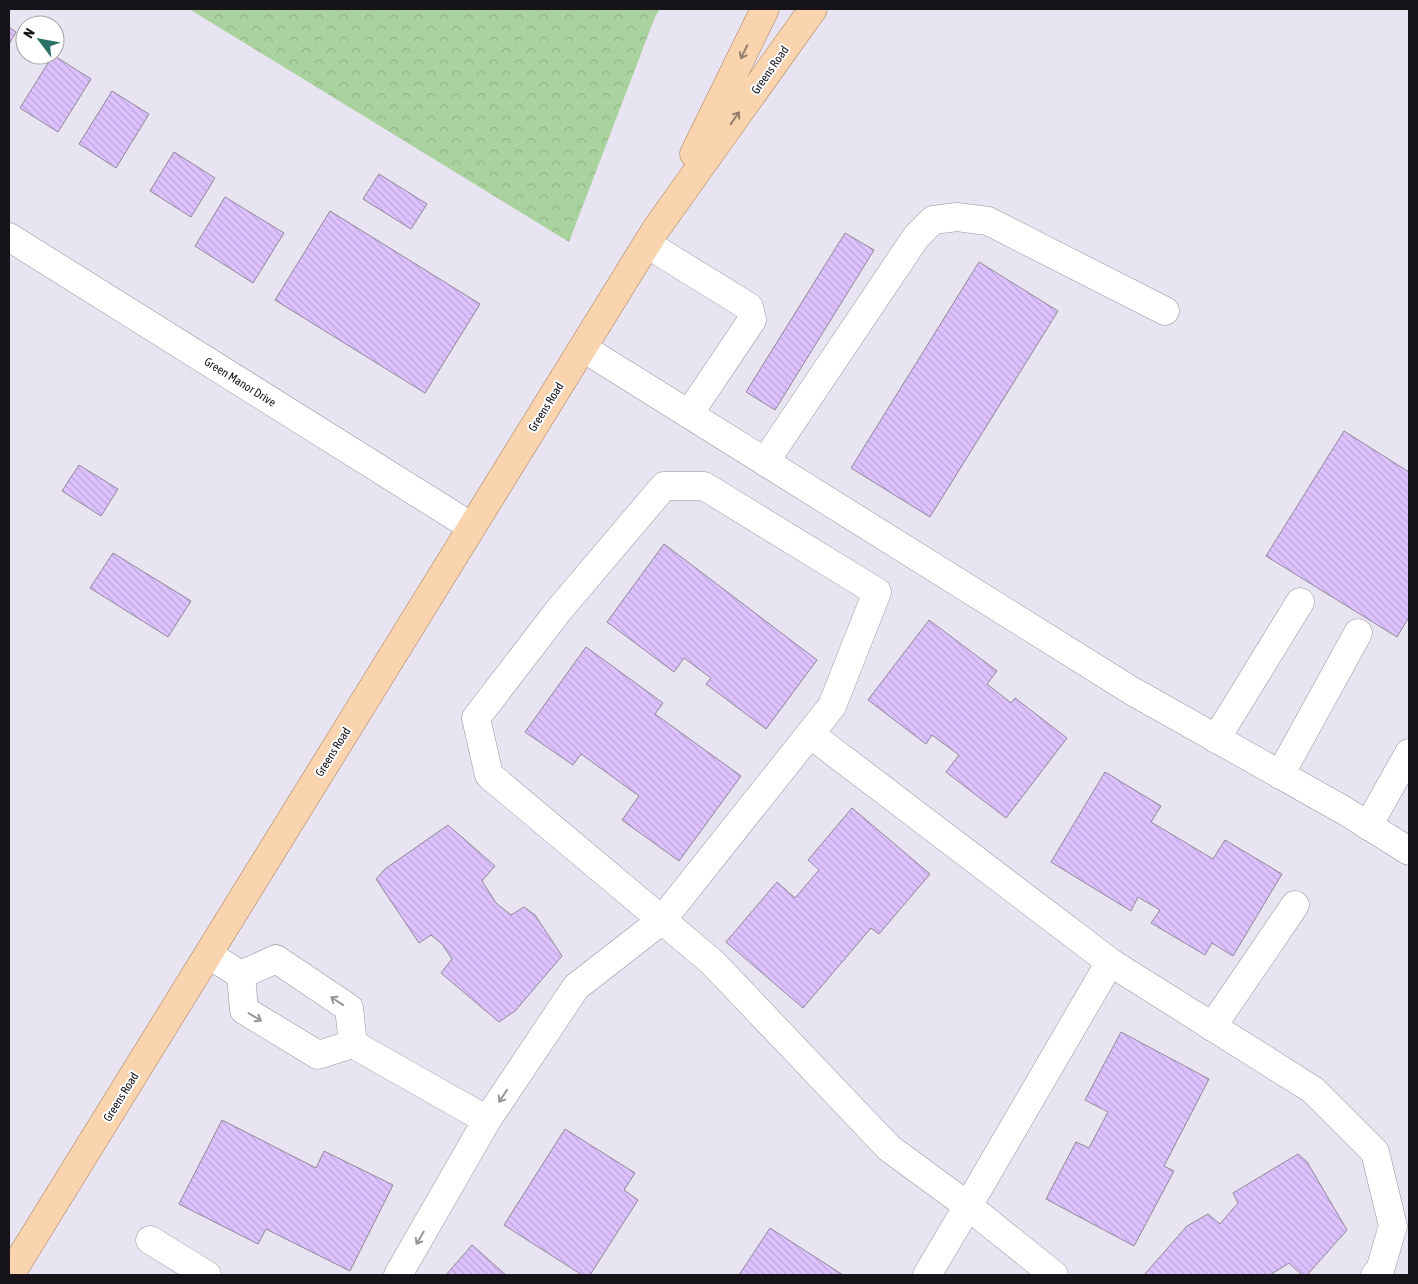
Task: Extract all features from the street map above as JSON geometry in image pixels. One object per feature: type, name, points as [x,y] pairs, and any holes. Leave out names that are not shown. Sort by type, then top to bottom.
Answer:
[{"type":"main road","name":"Greens Road","points":[[652,236],[765,9]]},
{"type":"main road","name":"Greens Road","points":[[10,1275],[652,236],[813,9]]},
{"type":"street","points":[[765,462],[916,237],[933,220],[958,217],[988,221],[1165,311]]},
{"type":"street","points":[[652,236],[749,307],[752,320],[689,414]]},
{"type":"street","name":"Green Manor Drive","points":[[9,237],[472,528]]},
{"type":"street","points":[[583,348],[1132,691],[1409,851]]},
{"type":"street","points":[[398,1275],[487,1120],[576,987],[662,920],[832,706],[877,592],[704,486],[664,486],[559,610],[476,718],[489,775],[662,920],[712,962],[889,1148],[968,1206],[1054,1275]]},
{"type":"street","points":[[1216,739],[1300,602]]},
{"type":"street","points":[[1280,775],[1358,633]]},
{"type":"street","points":[[810,734],[1110,962],[1313,1090],[1375,1152],[1393,1226],[1380,1270],[1375,1275]]},
{"type":"street","points":[[1368,826],[1409,753]]},
{"type":"street","points":[[1212,1027],[1295,905]]},
{"type":"street","points":[[209,954],[241,975]]},
{"type":"street","points":[[241,975],[276,959],[349,1008],[353,1044]]},
{"type":"street","points":[[927,1275],[1110,962]]},
{"type":"street","points":[[241,975],[244,1010],[318,1056],[353,1044],[487,1120]]},
{"type":"street","points":[[150,1240],[207,1275]]},
{"type":"green space","points":[[189,9],[660,9],[655,17],[569,242]]},
{"type":"building","points":[[9,27],[15,31],[15,34],[9,44]]},
{"type":"building","points":[[65,63],[91,79],[58,132],[20,108],[47,65],[65,65]]},
{"type":"building","points":[[112,91],[149,114],[116,168],[79,144]]},
{"type":"building","points":[[174,152],[215,178],[191,217],[150,191]]},
{"type":"building","points":[[379,174],[427,204],[411,229],[363,199]]},
{"type":"building","points":[[225,197],[284,233],[253,283],[195,246]]},
{"type":"building","points":[[330,211],[480,304],[425,393],[275,300]]},
{"type":"building","points":[[845,233],[874,250],[775,410],[746,392]]},
{"type":"building","points":[[979,262],[1058,311],[930,517],[851,468]]},
{"type":"building","points":[[1344,431],[1409,472],[1409,617],[1397,637],[1266,556]]},
{"type":"building","points":[[79,465],[118,489],[101,516],[62,491]]},
{"type":"building","points":[[664,544],[817,660],[766,729],[706,684],[711,678],[684,658],[674,672],[607,622]]},
{"type":"building","points":[[113,553],[191,601],[168,637],[90,588]]},
{"type":"building","points":[[929,620],[997,671],[987,684],[1011,703],[1015,698],[1067,738],[1006,818],[946,772],[959,755],[932,735],[926,744],[868,700]]},
{"type":"building","points":[[586,647],[663,703],[655,714],[741,776],[679,861],[622,820],[639,796],[581,754],[573,765],[525,732]]},
{"type":"building","points":[[1105,772],[1161,806],[1151,822],[1213,859],[1225,840],[1282,874],[1233,956],[1212,943],[1205,955],[1151,923],[1160,910],[1138,897],[1131,911],[1051,862]]},
{"type":"building","points":[[852,808],[930,874],[879,934],[871,928],[803,1008],[726,942],[777,882],[795,898],[819,870],[808,860]]},
{"type":"building","points":[[448,825],[495,866],[482,881],[496,903],[511,915],[524,907],[535,915],[562,956],[515,1011],[499,1022],[441,973],[452,959],[442,944],[431,935],[419,943],[376,879],[385,869]]},
{"type":"building","points":[[1121,1032],[1209,1079],[1164,1166],[1174,1171],[1134,1246],[1046,1199],[1076,1142],[1089,1148],[1108,1112],[1085,1100]]},
{"type":"building","points":[[222,1120],[316,1168],[324,1151],[393,1185],[350,1271],[266,1229],[258,1244],[179,1204]]},
{"type":"building","points":[[565,1129],[635,1173],[624,1190],[638,1200],[590,1275],[582,1275],[504,1225]]},
{"type":"building","points":[[1298,1154],[1307,1162],[1347,1230],[1307,1275],[1302,1275],[1289,1263],[1270,1275],[1144,1275],[1187,1226],[1208,1214],[1220,1224],[1238,1203],[1233,1193]]},
{"type":"building","points":[[770,1228],[843,1275],[739,1275]]},
{"type":"building","points":[[472,1245],[506,1275],[446,1275]]}]
